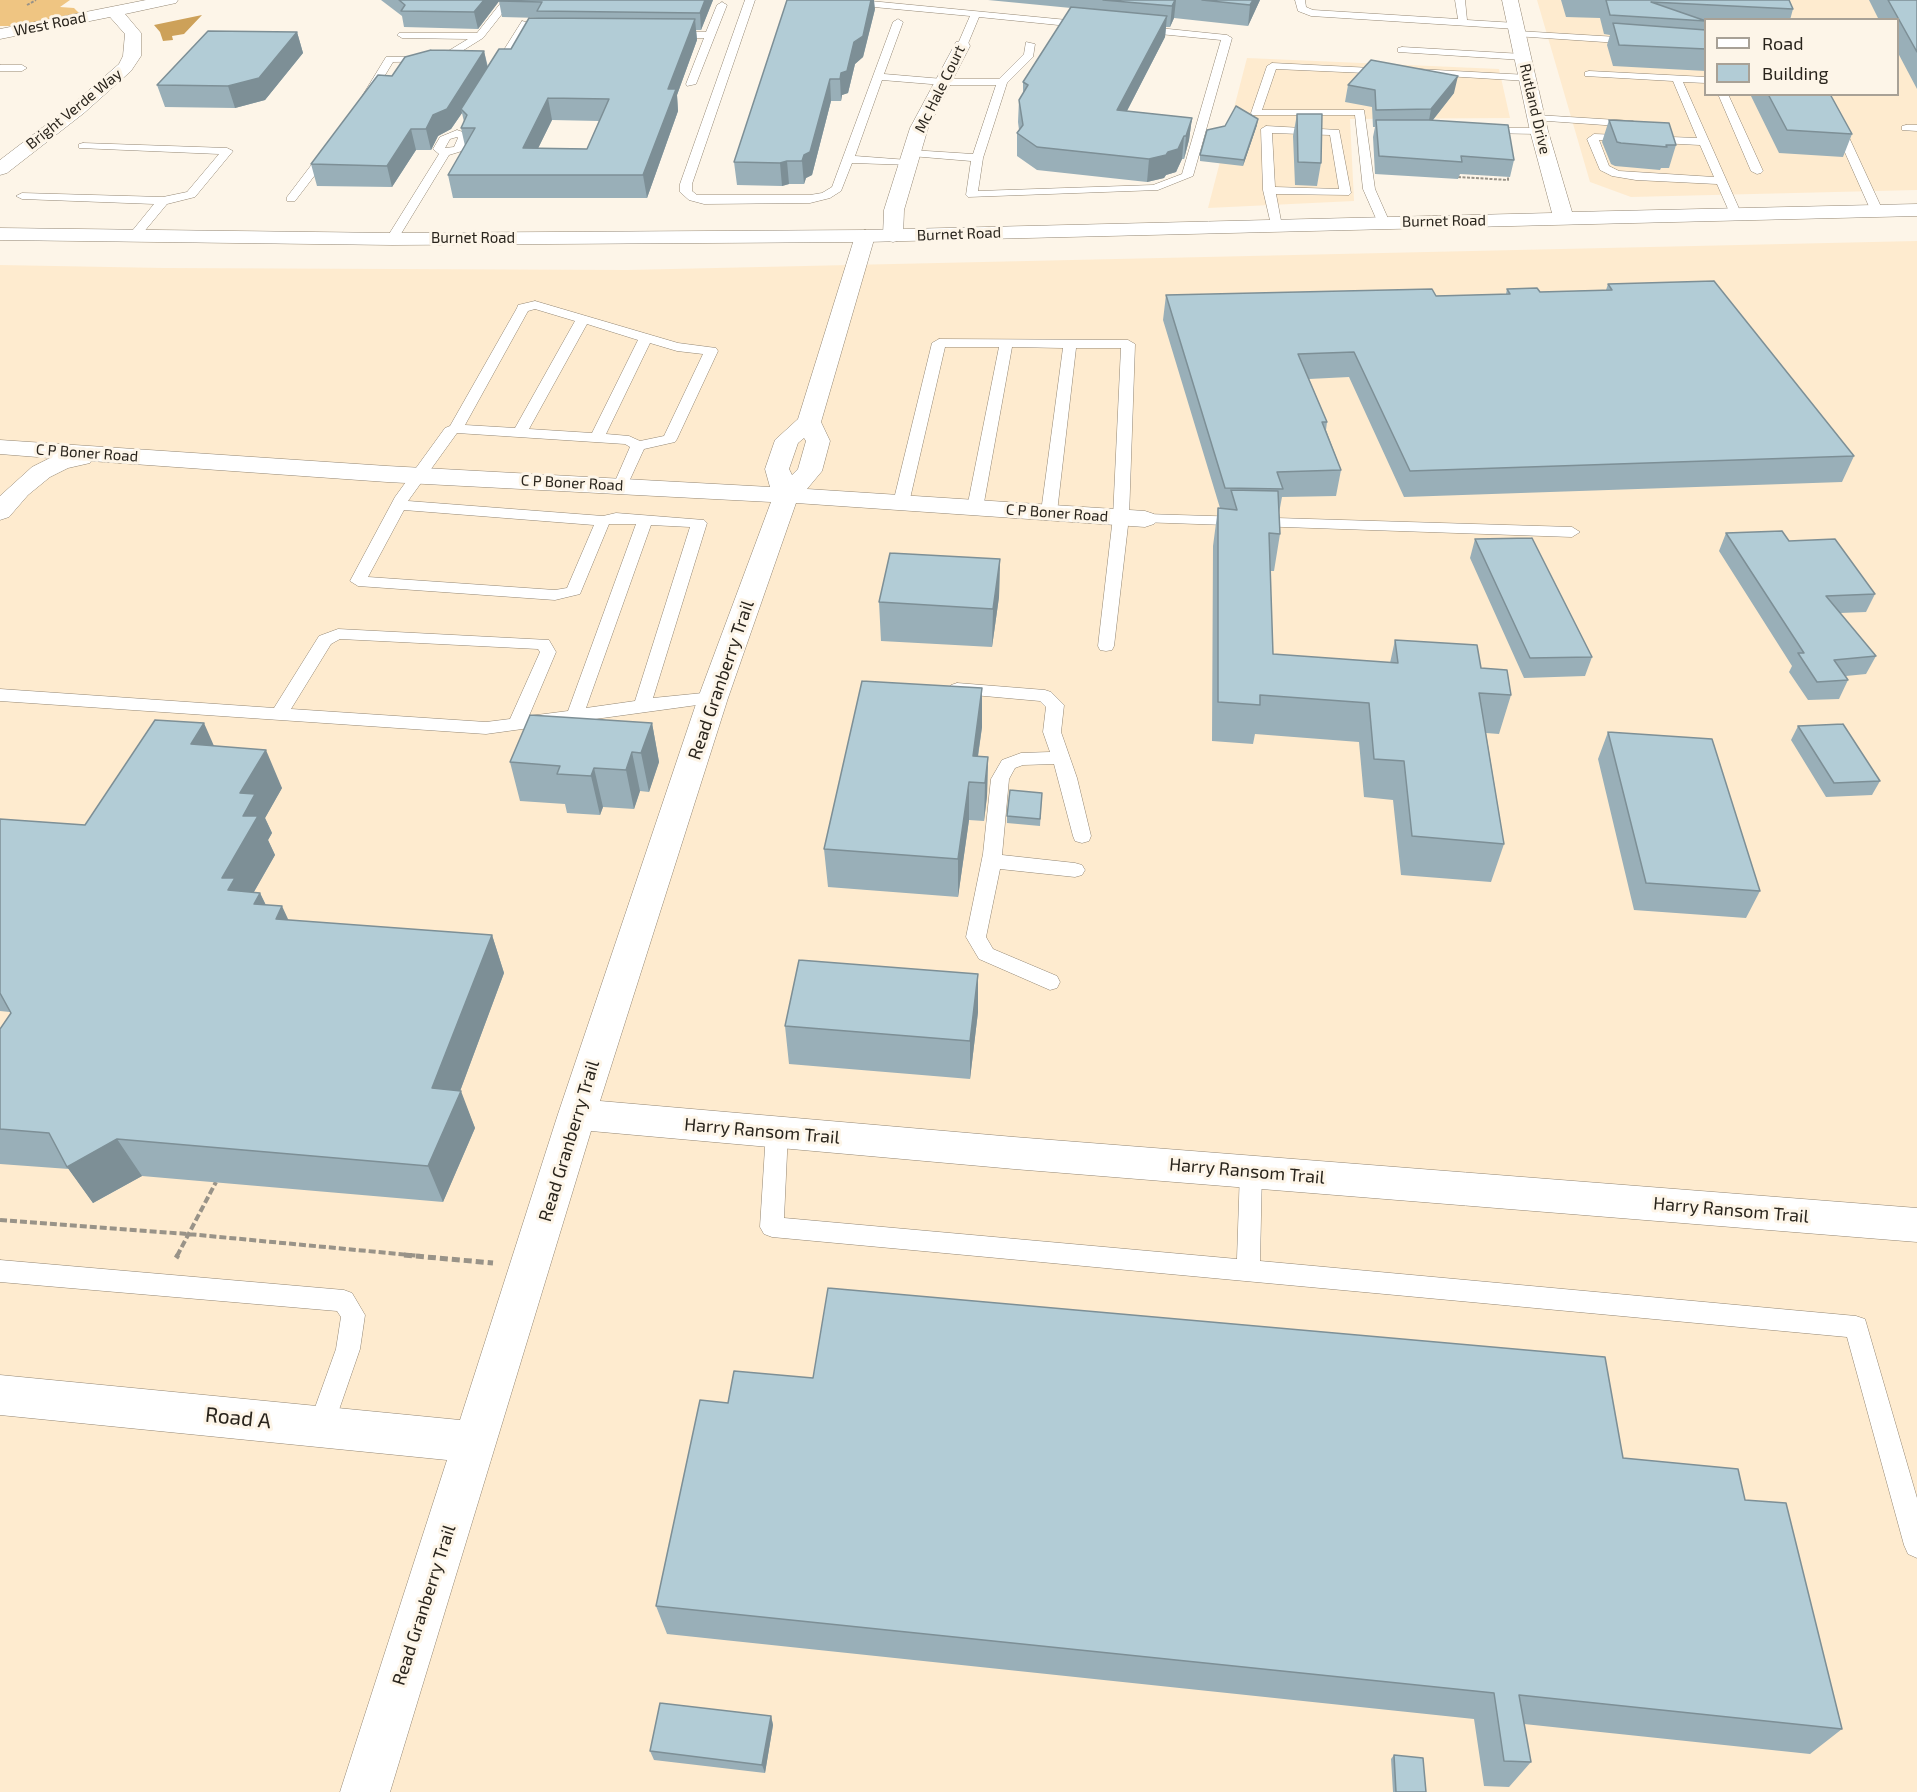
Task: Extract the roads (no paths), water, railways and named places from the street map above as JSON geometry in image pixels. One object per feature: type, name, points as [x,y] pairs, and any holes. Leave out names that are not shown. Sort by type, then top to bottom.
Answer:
[{"type":"street","name":"West Road","points":[[0,34],[170,0]]},
{"type":"street","name":"Rutland Drive","points":[[1510,0],[1538,125],[1563,218]]},
{"type":"street","name":"Bright Verde Way","points":[[0,169],[78,110],[125,67],[132,57],[133,33],[114,12]]},
{"type":"street","name":"Mc Hale Court","points":[[893,236],[894,210],[920,128],[962,46]]},
{"type":"street","points":[[1472,221],[1524,206],[1534,200],[1541,194],[1550,174],[1576,192]]},
{"type":"street","points":[[1595,200],[1670,216]]},
{"type":"street","name":"Burnet Road","points":[[0,234],[392,239],[893,236],[1917,210]]},
{"type":"street","name":"Read Granberry Trail","points":[[364,1792],[476,1442],[577,1114],[713,698],[786,495],[810,471],[818,441],[809,422],[865,236]]},
{"type":"street","name":"C P Boner Road","points":[[0,447],[1133,518]]},
{"type":"street","points":[[0,512],[19,490],[41,472],[61,462],[99,454]]},
{"type":"street","name":"Harry Ransom Trail","points":[[577,1114],[1917,1225]]},
{"type":"street","name":"Road A","points":[[0,1395],[476,1442]]},
{"type":"lane","points":[[361,105],[390,59],[442,59],[480,36],[508,0]]},
{"type":"lane","points":[[750,0],[686,184],[686,192],[693,198],[704,200],[810,200],[826,196],[837,189],[898,22]]},
{"type":"lane","points":[[831,0],[1101,26]]},
{"type":"lane","points":[[1300,0],[1301,9],[1311,13],[1463,23],[1646,42]]},
{"type":"lane","points":[[1460,0],[1463,23]]},
{"type":"lane","points":[[691,84],[722,5]]},
{"type":"lane","name":"Mc Hale Court","points":[[962,46],[976,14]]},
{"type":"lane","points":[[1030,44],[1029,55],[1002,82],[977,158],[972,195],[1154,188],[1187,176],[1227,38],[1124,28]]},
{"type":"lane","points":[[491,78],[525,29]]},
{"type":"lane","points":[[662,34],[709,35]]},
{"type":"lane","points":[[402,35],[480,36]]},
{"type":"lane","points":[[1402,50],[1523,57]]},
{"type":"lane","points":[[1384,223],[1369,189],[1367,132],[1360,112],[1256,113],[1272,66],[1528,78]]},
{"type":"lane","points":[[0,68],[22,68]]},
{"type":"lane","points":[[1589,74],[1704,80]]},
{"type":"lane","points":[[878,77],[944,82],[1002,82]]},
{"type":"lane","points":[[1677,79],[1693,128],[1704,142],[1735,213]]},
{"type":"lane","points":[[1724,96],[1758,171]]},
{"type":"lane","points":[[1825,96],[1877,211]]},
{"type":"lane","points":[[1467,131],[1538,125],[1649,125]]},
{"type":"lane","points":[[392,239],[445,153],[458,149],[462,144],[464,138],[460,129]]},
{"type":"lane","points":[[1269,190],[1345,193],[1335,132],[1266,129],[1269,190],[1276,226]]},
{"type":"lane","points":[[1704,142],[1598,136],[1593,139],[1604,168],[1616,174],[1721,182]]},
{"type":"lane","points":[[291,199],[336,140]]},
{"type":"lane","points":[[22,196],[163,201],[191,195],[227,151],[83,146]]},
{"type":"lane","points":[[848,159],[977,158]]},
{"type":"lane","points":[[134,236],[163,201]]},
{"type":"lane","points":[[456,429],[523,308],[535,305],[677,347],[711,351],[670,439],[638,446],[629,440],[520,433],[456,429],[446,434],[399,505],[358,582],[555,595],[574,591],[603,521]]},
{"type":"lane","points":[[520,433],[583,319]]},
{"type":"lane","points":[[597,438],[646,338]]},
{"type":"lane","points":[[901,502],[939,343],[1128,344],[1133,518],[1107,646]]},
{"type":"lane","points":[[975,507],[1006,344]]},
{"type":"lane","points":[[1049,512],[1070,344]]},
{"type":"lane","points":[[620,486],[638,446]]},
{"type":"lane","points":[[399,505],[603,521],[615,518],[699,523],[642,705]]},
{"type":"lane","points":[[1133,518],[1572,531]]},
{"type":"lane","points":[[574,715],[645,519]]},
{"type":"lane","points":[[279,714],[325,640],[338,634],[543,644],[548,652],[517,723]]},
{"type":"lane","points":[[945,688],[1045,696],[1055,705],[1052,732],[1082,836]]},
{"type":"lane","points":[[0,695],[486,728],[642,705],[713,698]]},
{"type":"lane","points":[[1050,982],[986,954],[976,937],[991,861],[1000,779],[1008,764],[1021,759],[1061,758]]},
{"type":"lane","points":[[991,861],[1075,870]]},
{"type":"lane","points":[[777,1132],[772,1227],[1856,1327],[1917,1545]]},
{"type":"lane","points":[[1248,1272],[1251,1171]]},
{"type":"lane","points":[[0,1271],[344,1301],[353,1315],[348,1349],[321,1427]]}]
